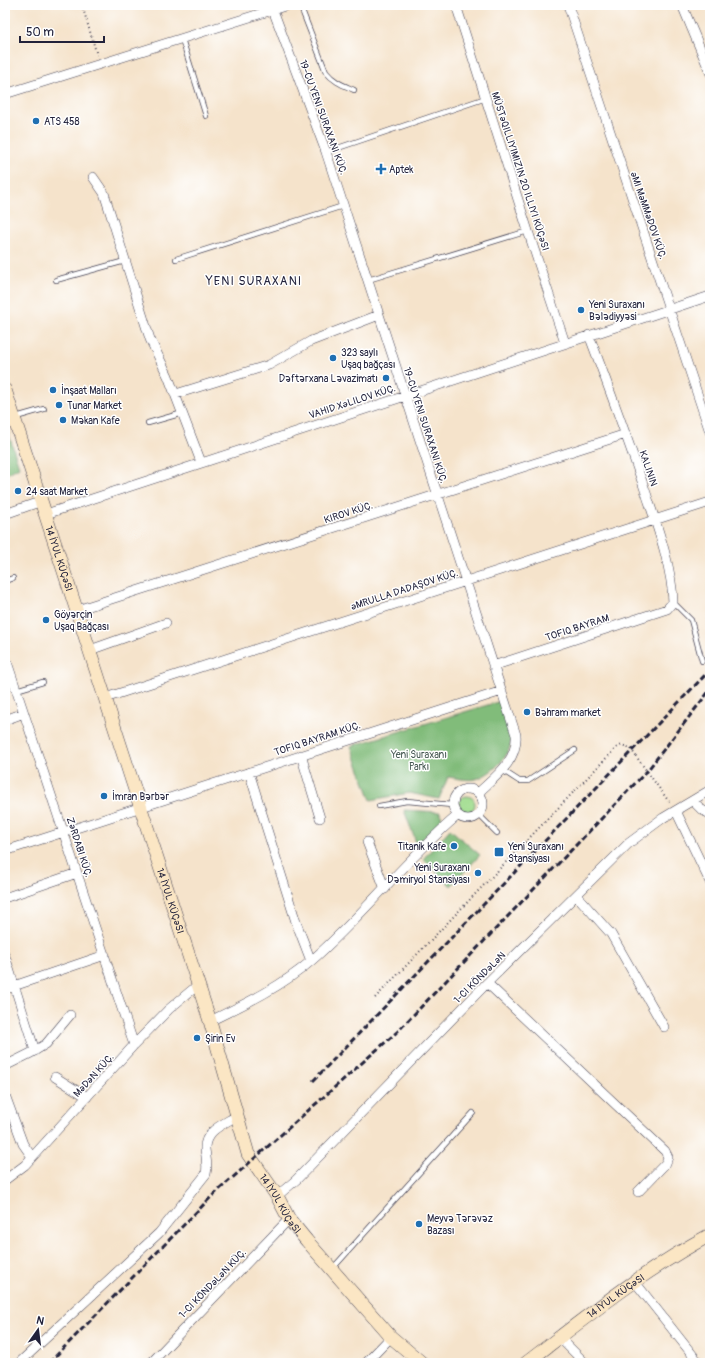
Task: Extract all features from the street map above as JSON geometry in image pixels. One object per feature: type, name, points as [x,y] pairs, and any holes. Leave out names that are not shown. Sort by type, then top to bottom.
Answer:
[{"type":"street","points":[[5,94],[288,5]]},
{"type":"street","name":"MÜSTƏQILLIYIMIZIN 20 ILLIYI KÜÇƏSI","points":[[456,5],[565,342]]},
{"type":"street","name":"ƏMI MƏMMƏDOV KÜÇ.","points":[[568,5],[710,432]]},
{"type":"street","points":[[682,5],[710,72]]},
{"type":"street","points":[[274,10],[326,152],[516,735],[516,743],[512,757],[502,770],[478,793]]},
{"type":"street","points":[[93,177],[104,194],[150,339],[176,394],[201,462]]},
{"type":"street","name":"VAHID XƏLILOV KÜÇ.","points":[[46,514],[565,342],[710,296]]},
{"type":"street","points":[[176,394],[269,365],[311,341],[379,315]]},
{"type":"street","name":"KALININ","points":[[589,335],[626,434],[655,520],[671,580],[670,606]]},
{"type":"street","name":"14 İYUL KÜÇƏSI","points":[[5,390],[210,1021],[238,1115],[246,1150],[277,1196],[289,1219],[391,1337],[422,1363]]},
{"type":"street","name":"KIROV KÜÇ.","points":[[77,610],[626,434]]},
{"type":"street","points":[[5,514],[42,501]]},
{"type":"street","name":"ƏMRULLA DADAŞOV KÜÇ.","points":[[105,698],[710,502]]},
{"type":"street","name":"TOFIQ BAYRAM","points":[[493,666],[670,606]]},
{"type":"street","points":[[90,650],[166,623]]},
{"type":"street","name":"ZƏRDABI KÜÇ.","points":[[5,656],[134,1045]]},
{"type":"street","name":"TOFIQ BAYRAM KÜÇ.","points":[[5,851],[140,806],[502,692]]},
{"type":"street","points":[[5,720],[24,713]]},
{"type":"street","points":[[301,755],[320,818]]},
{"type":"street","points":[[249,772],[296,922],[311,960]]},
{"type":"street","points":[[461,790],[473,790],[478,793],[483,804],[479,815],[469,820],[457,816],[452,805],[456,794],[461,790]]},
{"type":"street","name":"1-CI KÖNDƏLƏN","points":[[277,1196],[296,1180],[487,983],[577,896],[629,843],[647,829],[710,790]]},
{"type":"street","points":[[693,801],[702,810],[710,814]]},
{"type":"street","points":[[676,811],[710,882]]},
{"type":"street","points":[[210,1021],[267,991],[311,960],[384,889],[438,833],[457,816]]},
{"type":"street","points":[[367,842],[384,889]]},
{"type":"street","points":[[7,897],[77,873]]},
{"type":"street","points":[[577,896],[611,934],[664,1027]]},
{"type":"street","points":[[5,989],[104,955]]},
{"type":"street","points":[[5,956],[35,1051]]},
{"type":"street","points":[[487,983],[665,1151],[668,1157],[666,1163],[638,1192]]},
{"type":"street","name":"MƏDƏN KÜÇ.","points":[[5,1180],[17,1173],[134,1045],[183,996],[198,985]]},
{"type":"street","points":[[5,1066],[46,1044],[70,1015]]},
{"type":"street","points":[[55,1077],[87,1097]]},
{"type":"street","points":[[5,1095],[23,1144],[32,1157]]},
{"type":"street","points":[[19,1363],[159,1233],[206,1174],[208,1167],[206,1140],[208,1134],[238,1115]]},
{"type":"street","name":"1-CI KÖNDƏLƏN KÜÇ.","points":[[151,1363],[289,1219]]},
{"type":"street","name":"14 İYUL KÜÇƏSI","points":[[526,1363],[635,1282],[682,1250],[710,1235]]},
{"type":"street","points":[[635,1282],[699,1363]]},
{"type":"street","points":[[366,1363],[391,1337]]},
{"type":"street","points":[[560,1338],[585,1363]]},
{"type":"lane","points":[[300,5],[326,72],[331,78],[340,84],[354,90]]},
{"type":"lane","points":[[182,39],[206,116]]},
{"type":"lane","points":[[326,152],[486,98]]},
{"type":"lane","points":[[176,259],[343,206]]},
{"type":"lane","points":[[368,280],[528,231]]},
{"type":"lane","points":[[56,280],[126,260]]},
{"type":"lane","points":[[14,417],[44,409]]},
{"type":"lane","points":[[148,423],[183,413]]},
{"type":"lane","points":[[5,581],[13,578]]},
{"type":"lane","points":[[670,606],[692,620],[702,661]]},
{"type":"lane","points":[[16,690],[42,682]]},
{"type":"lane","points":[[502,770],[519,781],[528,781],[574,750]]},
{"type":"lane","points":[[379,806],[408,801],[452,805]]},
{"type":"lane","points":[[479,815],[497,833]]},
{"type":"lane","points":[[332,1269],[473,1113]]},
{"type":"path","points":[[82,5],[100,64]]},
{"type":"path","points":[[375,998],[616,748],[622,745],[630,748],[676,811]]},
{"type":"green space","points":[[5,422],[19,467],[5,475]]},
{"type":"green space","name":"Yeni Suraxanı Parkı","points":[[501,701],[510,727],[511,743],[504,758],[493,770],[482,777],[473,780],[448,777],[439,799],[409,793],[371,800],[351,746]]},
{"type":"green space","points":[[467,796],[473,798],[475,804],[473,810],[467,812],[461,810],[459,804],[461,798]]},
{"type":"green space","points":[[404,810],[440,812],[442,819],[417,845]]},
{"type":"green space","points":[[450,829],[480,855],[451,886],[423,859]]},
{"type":"railway","points":[[313,1081],[710,670]]},
{"type":"railway","points":[[49,1363],[212,1196],[398,1031],[647,771],[710,690]]},
{"type":"place","name":"ATS 458","points":[[36,121]]},
{"type":"place","name":"Aptek","points":[[381,169]]},
{"type":"place","name":"Yeni Suraxanı Bələdiyyəsi","points":[[581,310]]},
{"type":"place","name":"323 saylı Uşaq bağçası","points":[[333,358]]},
{"type":"place","name":"Dəftərxana Ləvazimatı","points":[[386,378]]},
{"type":"place","name":"İnşaat Malları","points":[[53,390]]},
{"type":"place","name":"Tunar Market","points":[[59,405]]},
{"type":"place","name":"Məkan Kafe","points":[[63,420]]},
{"type":"place","name":"24 saat Market","points":[[18,491]]},
{"type":"place","name":"Göyərçin Uşaq Bağçası","points":[[46,620]]},
{"type":"place","name":"Bәhram market","points":[[527,712]]},
{"type":"place","name":"İmran Bərbər","points":[[104,796]]},
{"type":"place","name":"Titanik Kafe","points":[[454,846]]},
{"type":"place","name":"Yeni Suraxanı Stansiyası","points":[[499,852]]},
{"type":"place","name":"Yeni Suraxanı Dəmiryol Stansiyası","points":[[478,873]]},
{"type":"place","name":"Şirin Ev","points":[[197,1038]]},
{"type":"place","name":"Meyvə Tərəvəz Bazası","points":[[419,1224]]},
{"type":"district","name":"YENI SURAXANI","points":[[254,281]]}]
